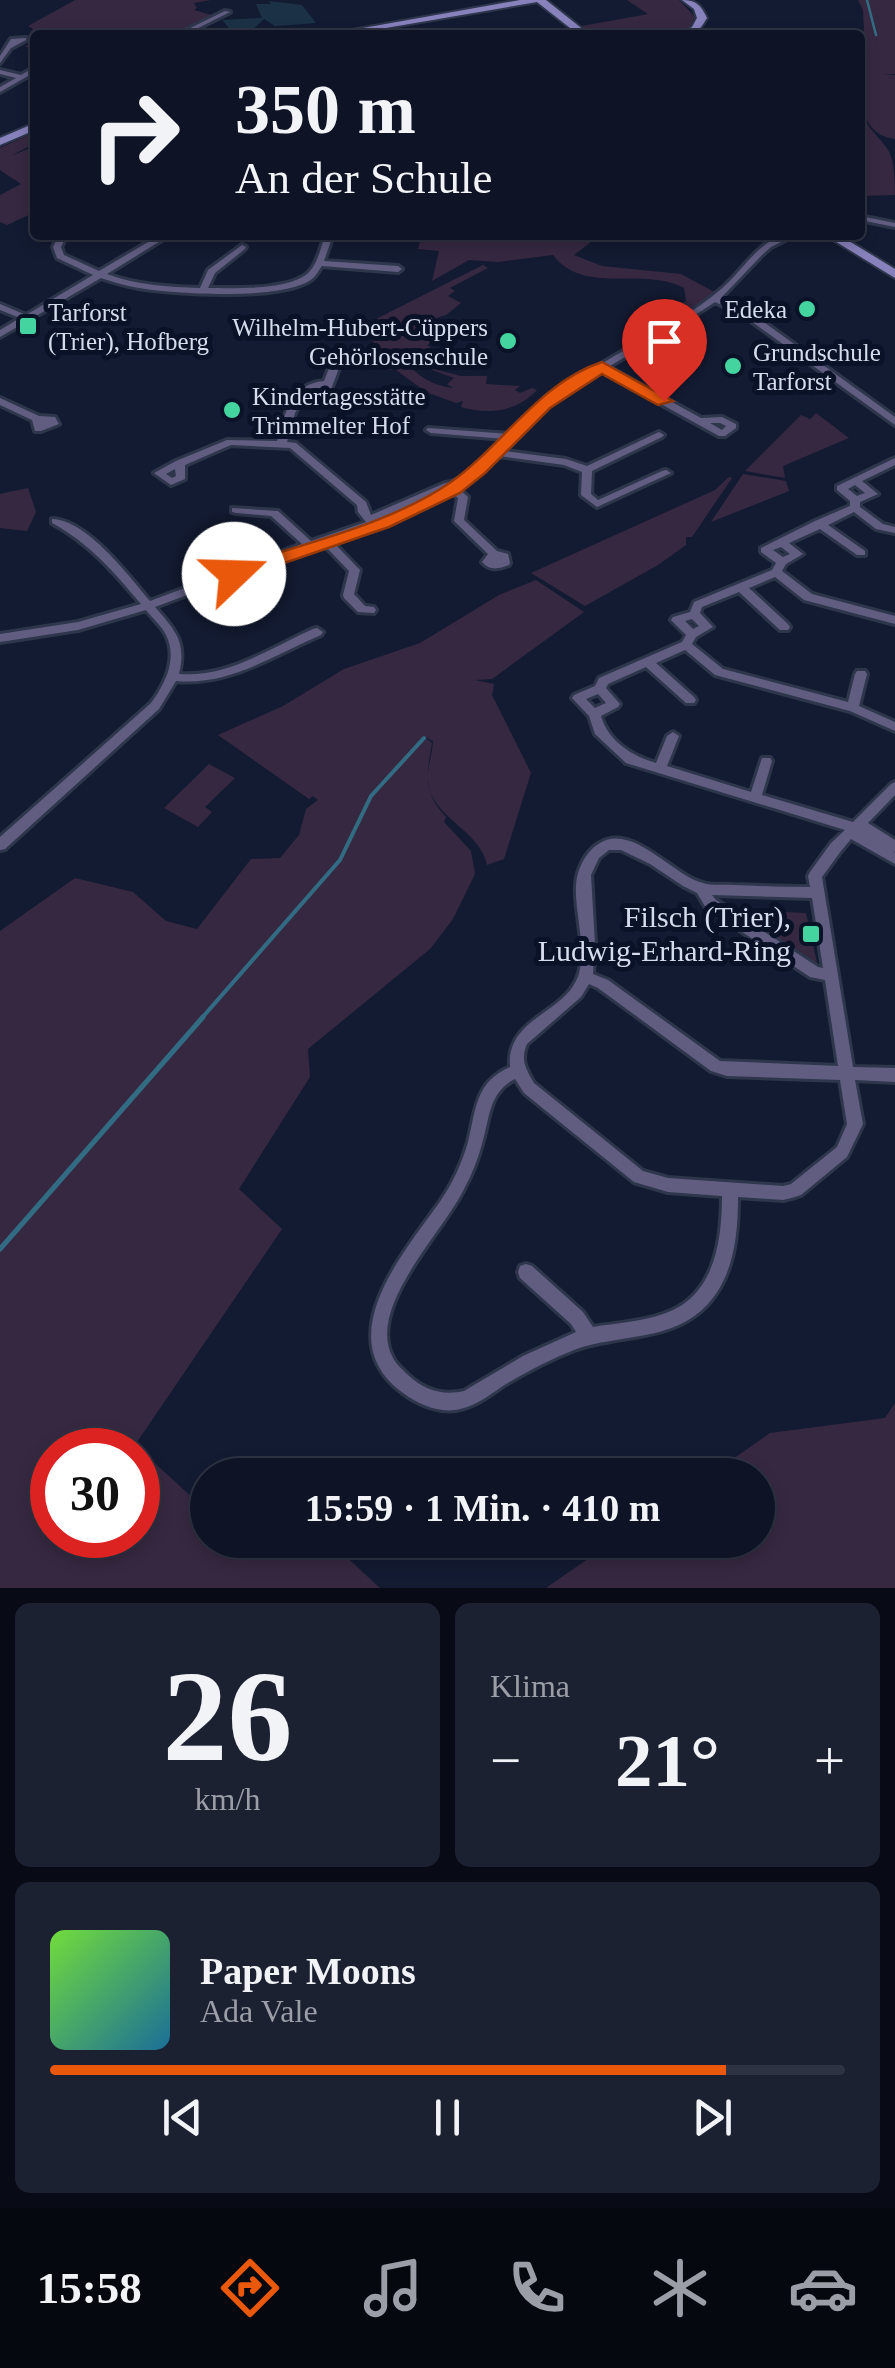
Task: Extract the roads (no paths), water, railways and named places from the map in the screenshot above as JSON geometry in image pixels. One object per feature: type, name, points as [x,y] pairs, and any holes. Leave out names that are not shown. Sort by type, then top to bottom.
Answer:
[{"type":"main road","points":[[686,0],[698,8],[702,20],[691,30]]},
{"type":"main road","points":[[362,30],[542,2],[578,30]]},
{"type":"main road","points":[[0,142],[30,128]]},
{"type":"main road","points":[[843,240],[895,274]]},
{"type":"street","points":[[190,30],[227,12]]},
{"type":"street","points":[[0,61],[12,46]]},
{"type":"street","points":[[0,72],[22,78]]},
{"type":"street","points":[[0,90],[30,72]]},
{"type":"street","points":[[865,219],[895,225]]},
{"type":"street","points":[[60,240],[57,247],[60,256],[103,274],[144,286],[203,290],[285,286],[310,276],[327,240]]},
{"type":"street","points":[[0,334],[158,240]]},
{"type":"street","points":[[0,638],[84,624],[147,607],[331,538],[450,487],[496,452],[544,404],[715,299],[757,252],[780,240]]},
{"type":"street","points":[[203,290],[210,272],[242,247]]},
{"type":"street","points":[[318,263],[398,269]]},
{"type":"street","points":[[715,299],[748,314],[895,422]]},
{"type":"street","points":[[0,307],[27,318]]},
{"type":"street","points":[[327,389],[336,363]]},
{"type":"street","points":[[602,367],[701,422]]},
{"type":"street","points":[[281,444],[294,398],[302,392],[327,389],[385,400]]},
{"type":"street","points":[[0,401],[37,419]]},
{"type":"street","points":[[431,430],[512,437]]},
{"type":"street","points":[[496,452],[566,462],[587,470],[659,435]]},
{"type":"street","points":[[180,463],[230,442],[293,446],[362,504],[371,522]]},
{"type":"street","points":[[895,461],[841,488],[880,527],[895,530]]},
{"type":"street","points":[[587,470],[586,489],[613,496],[666,473]]},
{"type":"street","points":[[857,482],[873,494],[766,550],[808,597],[895,620]]},
{"type":"street","points":[[450,487],[462,497],[459,521],[494,554]]},
{"type":"street","points":[[236,510],[274,512],[309,545]]},
{"type":"street","points":[[0,844],[155,706],[172,678],[178,655],[177,642],[90,544],[73,528],[56,521]]},
{"type":"street","points":[[820,523],[861,553]]},
{"type":"street","points":[[331,538],[355,570],[348,594],[362,609],[370,610]]},
{"type":"street","points":[[779,567],[698,605],[694,614],[677,620],[689,640],[719,672],[853,708],[895,727]]},
{"type":"street","points":[[741,588],[784,627]]},
{"type":"street","points":[[172,678],[187,680],[244,667],[267,652],[317,632]]},
{"type":"street","points":[[689,640],[603,681],[600,689],[578,698],[594,714],[599,731],[630,760],[756,795],[856,828],[895,846]]},
{"type":"street","points":[[648,662],[690,700]]},
{"type":"street","points":[[853,708],[861,674]]},
{"type":"street","points":[[594,714],[614,704],[600,689]]},
{"type":"street","points":[[660,768],[674,736]]},
{"type":"street","points":[[756,795],[766,761]]},
{"type":"street","points":[[815,893],[702,889],[686,883],[630,844],[614,843],[603,849],[588,864],[584,876],[586,977],[576,992],[520,1043],[516,1071],[529,1088],[639,1177],[668,1185],[783,1193],[795,1190],[842,1152],[855,1124],[814,876],[836,846],[895,786]]},
{"type":"street","points":[[856,828],[895,859]]},
{"type":"street","points":[[702,889],[710,904],[815,973],[830,975]]},
{"type":"street","points":[[586,977],[603,984],[716,1066],[895,1075]]},
{"type":"street","points":[[516,1071],[497,1082],[487,1096],[474,1144],[450,1200],[395,1280],[377,1337],[393,1374],[439,1402],[464,1399],[506,1374],[589,1336],[669,1324],[702,1299],[723,1269],[730,1239],[730,1190]]},
{"type":"street","points":[[526,1272],[577,1318],[589,1336]]},
{"type":"waterway","points":[[867,0],[876,35]]},
{"type":"waterway","points":[[201,1019],[340,860],[371,796],[424,738]]},
{"type":"waterway","points":[[0,1249],[203,1017]]},
{"type":"place","name":"Edeka","points":[[807,309]]},
{"type":"place","name":"Tarforst (Trier), Hofberg","points":[[28,326]]},
{"type":"place","name":"Wilhelm-Hubert-Cüppers Gehörlosenschule","points":[[508,341]]},
{"type":"place","name":"Grundschule Tarforst","points":[[733,366]]},
{"type":"place","name":"Kindertagesstätte Trimmelter Hof","points":[[232,410]]},
{"type":"place","name":"Filsch (Trier), Ludwig-Erhard-Ring","points":[[811,934]]}]
